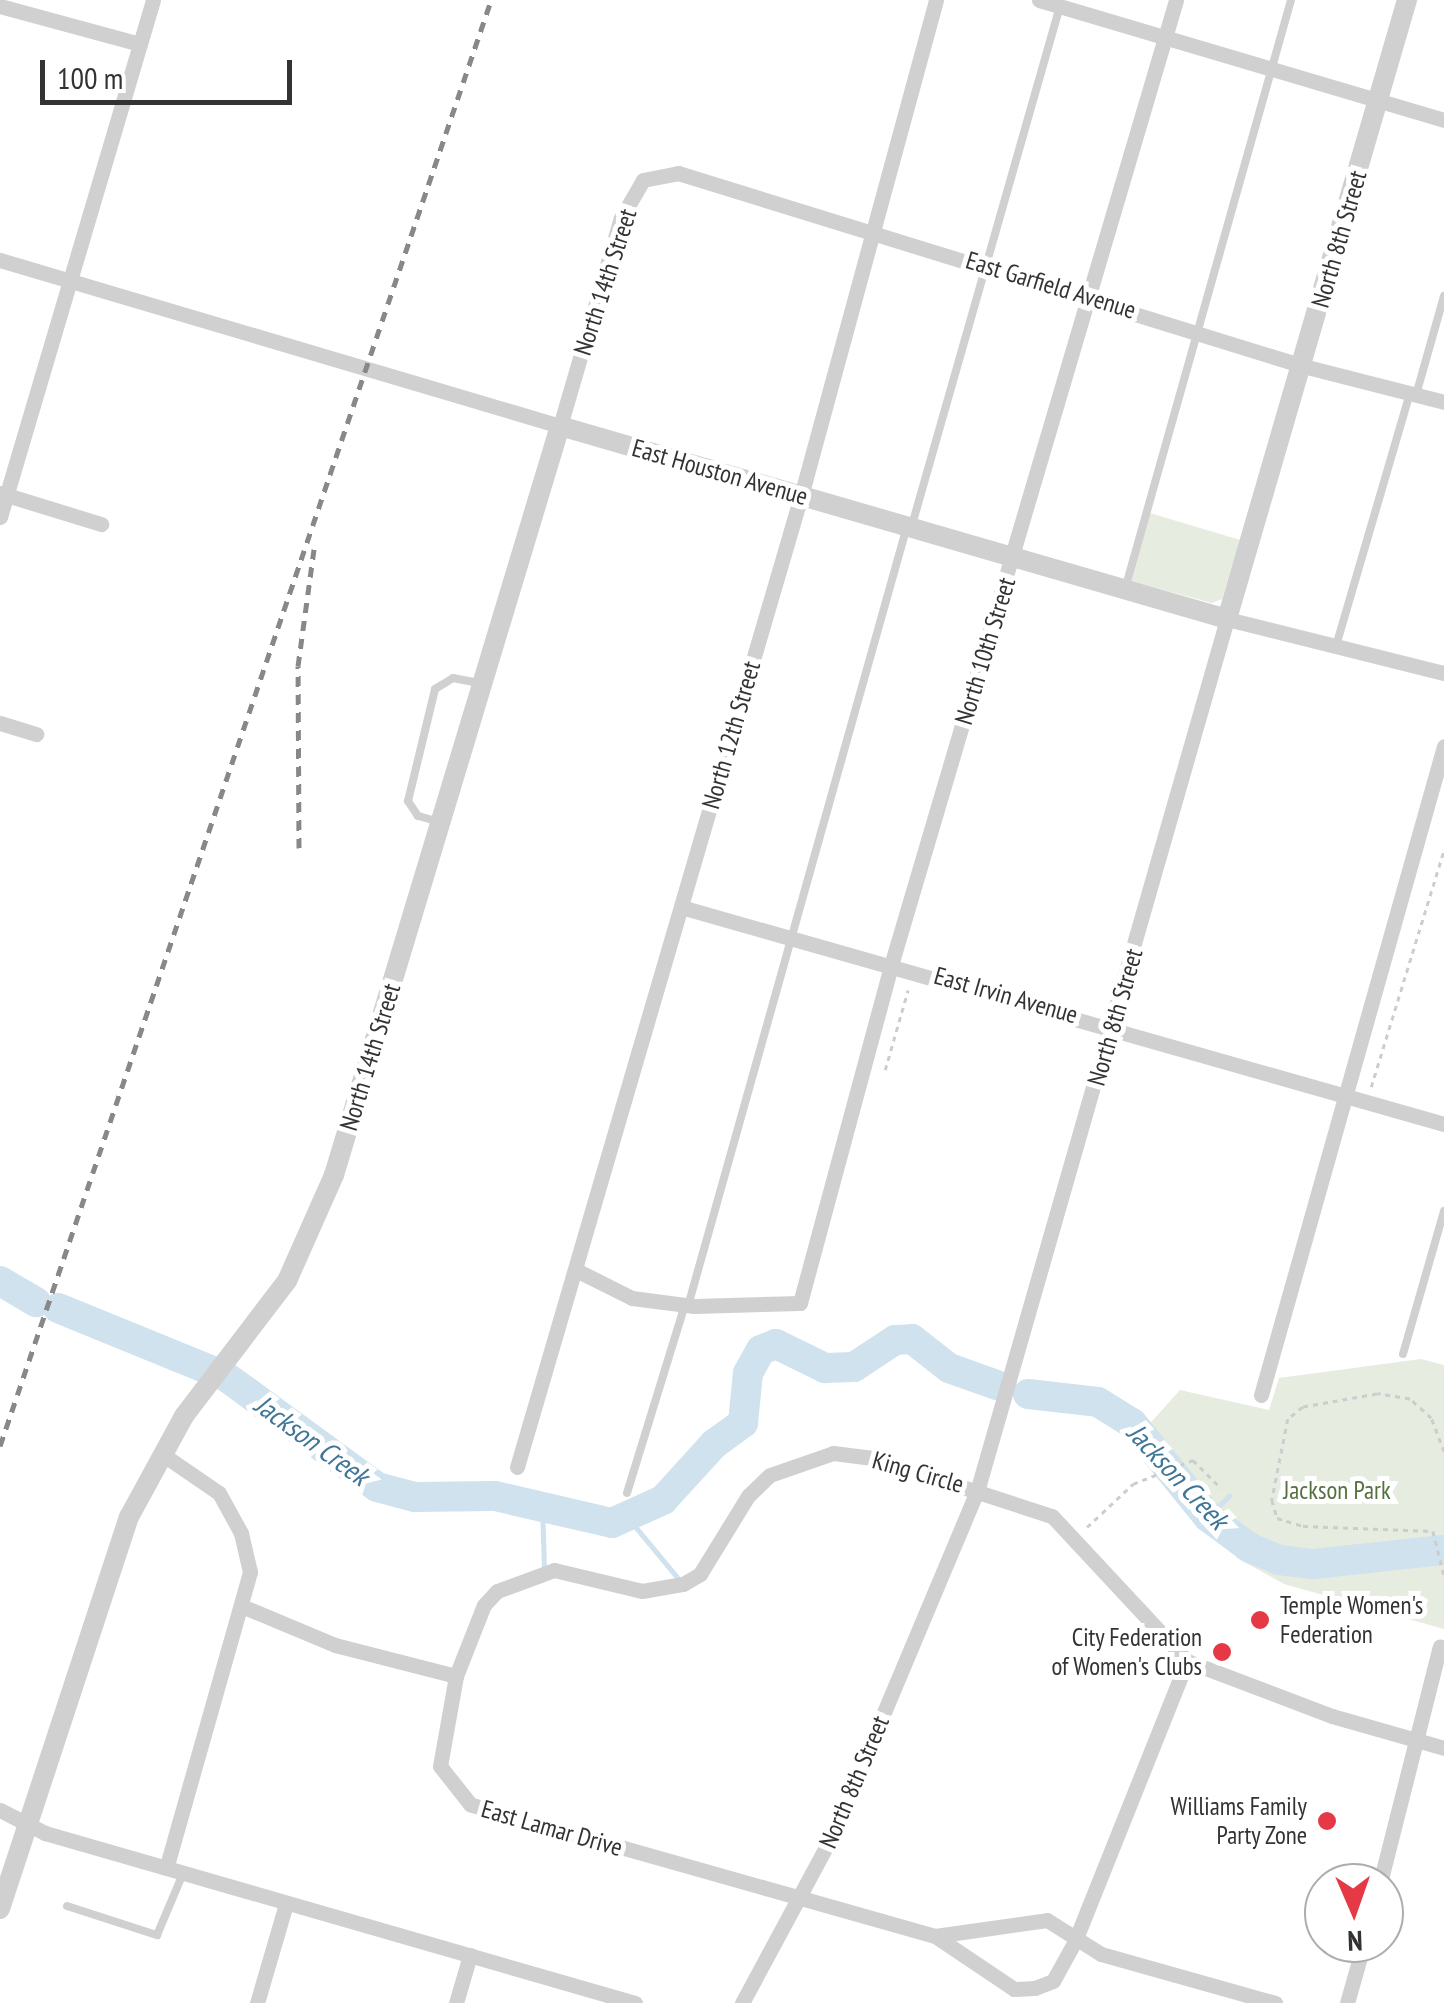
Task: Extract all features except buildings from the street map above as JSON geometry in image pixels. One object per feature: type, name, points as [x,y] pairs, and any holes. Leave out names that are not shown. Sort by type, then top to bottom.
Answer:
[{"type":"street","points":[[0,516],[3,494],[72,280],[153,0]]},
{"type":"street","name":"North 12th Street","points":[[517,1467],[578,1271],[802,496],[936,0]]},
{"type":"street","points":[[1039,0],[1444,120]]},
{"type":"street","name":"North 10th Street","points":[[686,1305],[800,1303],[892,962],[1013,557],[1086,294],[1176,0]]},
{"type":"street","name":"North 8th Street","points":[[742,2003],[800,1900],[978,1488],[1407,0]]},
{"type":"street","points":[[0,6],[140,44]]},
{"type":"street","name":"East Garfield Avenue","points":[[658,172],[1086,294],[1303,366],[1444,402]]},
{"type":"street","name":"North 14th Street","points":[[0,1908],[129,1517],[200,1394],[287,1281],[334,1175],[620,218],[643,180],[658,172]]},
{"type":"street","name":"East Houston Avenue","points":[[0,260],[1228,619],[1444,673]]},
{"type":"street","points":[[3,494],[101,524]]},
{"type":"street","points":[[0,723],[36,734]]},
{"type":"street","points":[[1260,1395],[1340,1095],[1444,746]]},
{"type":"street","name":"East Irvin Avenue","points":[[681,907],[892,962],[1444,1124]]},
{"type":"street","points":[[578,1271],[632,1298],[686,1305]]},
{"type":"street","points":[[162,1454],[218,1493],[231,1512],[250,1572],[244,1606],[168,1866]]},
{"type":"street","name":"King Circle","points":[[456,1676],[484,1605],[514,1580],[554,1570],[642,1592],[683,1584],[713,1557],[748,1496],[770,1475],[809,1457],[874,1458],[978,1488],[1052,1516],[1188,1661],[1332,1716],[1444,1748]]},
{"type":"street","points":[[244,1606],[334,1645],[456,1676]]},
{"type":"street","points":[[1386,1863],[1420,1741],[1440,1646]]},
{"type":"street","points":[[1074,1943],[1188,1661]]},
{"type":"street","name":"East Lamar Drive","points":[[456,1676],[440,1766],[470,1804],[936,1936],[1014,1989],[1053,1981],[1074,1943]]},
{"type":"street","points":[[0,1810],[27,1818],[45,1833],[635,2003]]},
{"type":"street","points":[[257,2003],[286,1904]]},
{"type":"street","name":"East Lamar Drive","points":[[936,1936],[1046,1920],[1058,1923],[1074,1943],[1275,2003]]},
{"type":"street","points":[[456,2003],[470,1955]]},
{"type":"street","points":[[1347,2003],[1358,1963]]},
{"type":"lane","points":[[1125,589],[1291,0]]},
{"type":"lane","points":[[627,1493],[686,1305],[788,935],[1060,6]]},
{"type":"lane","points":[[1336,646],[1444,296]]},
{"type":"lane","points":[[441,822],[418,816],[408,801],[435,689],[454,678],[482,684]]},
{"type":"lane","points":[[1403,1354],[1444,1211]]},
{"type":"lane","points":[[67,1906],[157,1935],[184,1872]]},
{"type":"path","points":[[1371,1087],[1444,850]]},
{"type":"path","points":[[885,1070],[910,983]]},
{"type":"path","points":[[1444,1452],[1431,1418],[1410,1398],[1377,1394],[1303,1407],[1288,1419],[1272,1500],[1286,1523],[1388,1533],[1427,1529],[1437,1537],[1444,1574]]},
{"type":"path","points":[[1087,1527],[1132,1484],[1193,1460],[1221,1488]]},
{"type":"green space","points":[[1150,513],[1240,540],[1222,599],[1212,603],[1131,581]]},
{"type":"green space","name":"Jackson Park","points":[[1421,1359],[1444,1365],[1444,1629],[1284,1584],[1237,1558],[1136,1439],[1180,1390],[1269,1410],[1279,1378]]},
{"type":"waterway","name":"Jackson Creek","points":[[0,1281],[36,1302]]},
{"type":"waterway","name":"Jackson Creek","points":[[58,1308],[225,1376],[377,1487],[415,1497],[495,1496],[612,1523],[663,1500],[714,1444],[743,1423],[748,1373],[761,1350],[776,1344],[825,1368],[854,1367],[895,1340],[912,1339],[949,1368],[997,1385]]},
{"type":"waterway","name":"Jackson Creek","points":[[1028,1394],[1098,1402],[1132,1423],[1208,1517],[1250,1548],[1279,1560],[1313,1564],[1444,1550]]},
{"type":"waterway","points":[[1208,1517],[1229,1496]]},
{"type":"waterway","points":[[542,1505],[544,1568]]},
{"type":"waterway","points":[[628,1518],[681,1582]]},
{"type":"railway","points":[[0,1446],[491,0]]},
{"type":"railway","points":[[299,848],[298,666],[314,549]]},
{"type":"place","name":"Temple Women's Federation","points":[[1260,1620]]},
{"type":"place","name":"City Federation of Women's Clubs","points":[[1222,1652]]},
{"type":"place","name":"Williams Family Party Zone","points":[[1327,1821]]}]
